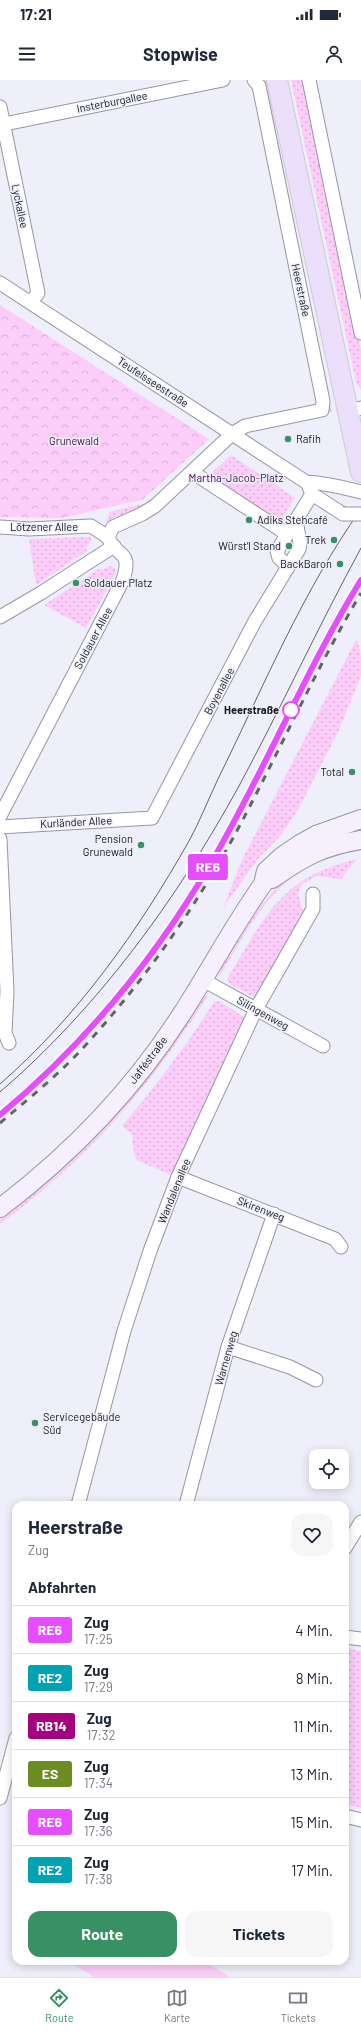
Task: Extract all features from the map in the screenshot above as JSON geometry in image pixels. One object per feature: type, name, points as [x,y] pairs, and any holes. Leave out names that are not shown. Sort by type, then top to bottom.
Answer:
[{"type":"main road","name":"Heerstraße","points":[[277,80],[355,410],[359,484]]},
{"type":"main road","name":"Jafféstraße","points":[[0,1208],[46,1171],[114,1103],[155,1053],[263,884],[266,871],[281,857],[316,835],[357,822]]},
{"type":"main road","name":"Jafféstraße","points":[[263,884],[323,848],[361,840]]},
{"type":"street","name":"Insterburgallee","points":[[2,124],[223,80]]},
{"type":"street","name":"Heerstraße","points":[[232,434],[245,426],[322,410],[324,406],[259,86],[254,80]]},
{"type":"street","points":[[309,80],[361,333]]},
{"type":"street","name":"Lyckallee","points":[[0,107],[2,124],[38,293],[31,302]]},
{"type":"street","name":"Teufelsseestraße","points":[[0,283],[306,482],[328,486],[359,484]]},
{"type":"street","points":[[0,617],[41,593],[111,542],[113,527],[142,514],[155,506],[232,434]]},
{"type":"street","points":[[192,472],[287,534]]},
{"type":"street","points":[[306,482],[312,494],[343,514],[361,514]]},
{"type":"street","points":[[288,566],[277,555],[277,551],[312,494]]},
{"type":"street","name":"Boyenallee","points":[[152,818],[255,622],[299,549],[300,543],[296,520]]},
{"type":"street","name":"Lötzener Allee","points":[[0,527],[29,528],[91,526],[111,542]]},
{"type":"street","name":"Soldauer Allee","points":[[0,816],[123,580],[127,568],[126,559],[111,542]]},
{"type":"street","name":"Kurländer Allee","points":[[0,827],[152,818]]},
{"type":"street","points":[[0,839],[5,1033],[9,1043]]},
{"type":"street","name":"Wandalenallee","points":[[79,1501],[124,1331],[150,1251],[178,1178],[256,1009],[313,909],[313,894]]},
{"type":"street","name":"Silingenweg","points":[[203,980],[324,1046]]},
{"type":"street","name":"Skirenweg","points":[[178,1178],[274,1214],[335,1239],[341,1247]]},
{"type":"street","name":"Warnenweg","points":[[187,1501],[228,1347],[274,1214]]},
{"type":"street","points":[[228,1347],[290,1367],[316,1380]]},
{"type":"street","points":[[349,1542],[361,1522]]},
{"type":"street","points":[[349,1638],[361,1640]]},
{"type":"street","points":[[0,1798],[12,1753]]},
{"type":"street","points":[[349,1817],[361,1820]]},
{"type":"green space","points":[[262,80],[266,80],[332,412],[326,413]]},
{"type":"green space","points":[[291,80],[305,80],[361,350],[361,390],[356,382]]},
{"type":"green space","name":"Grunewald","points":[[0,305],[209,439],[142,500],[61,518],[0,517]]},
{"type":"green space","name":"Martha-Jacob-Platz","points":[[231,455],[295,498],[278,524],[206,478]]},
{"type":"green space","points":[[143,504],[146,507],[115,519],[109,523],[107,521],[109,512]]},
{"type":"green space","points":[[90,537],[92,540],[86,548],[87,551],[36,585],[29,539]]},
{"type":"green space","points":[[110,566],[115,568],[116,573],[86,628],[44,605],[99,569],[102,570]]},
{"type":"green space","points":[[357,638],[361,656],[361,676],[338,732],[299,808],[281,835],[258,859],[223,908],[242,860]]},
{"type":"green space","points":[[361,847],[361,850],[321,861],[309,867],[280,888],[257,916],[219,977],[221,967],[248,924],[279,885],[292,874],[311,862]]},
{"type":"green space","points":[[357,859],[341,879],[317,876],[302,884],[298,894],[304,914],[255,998],[229,983],[227,979],[253,936],[277,902],[309,877],[331,867]]},
{"type":"green space","points":[[209,994],[165,1059],[116,1119],[61,1174],[0,1224],[0,1220],[59,1173],[87,1147],[113,1119],[161,1061],[203,998]]},
{"type":"green space","points":[[219,1001],[244,1017],[245,1022],[222,1066],[172,1175],[136,1160],[132,1141],[133,1135],[122,1126],[170,1066],[214,1002]]},
{"type":"green space","points":[[349,1649],[361,1651],[361,1808],[349,1805]]},
{"type":"green space","points":[[74,1965],[210,1965],[230,1977],[94,1977]]},
{"type":"tram line","points":[[0,1084],[28,1058],[81,1001],[105,971],[149,907],[193,833],[267,675],[320,573],[361,509]]},
{"type":"tram line","points":[[0,1092],[70,1025],[102,988],[133,950],[189,870],[239,786],[361,548]]},
{"type":"railway","points":[[0,1115],[61,1059],[89,1029],[142,966],[166,933],[211,863],[231,828],[303,685],[361,580]]},
{"type":"railway","points":[[0,1123],[52,1078],[82,1049],[125,1000],[164,948],[200,894],[233,838],[327,653],[361,593]]},
{"type":"train","name":"RE6","points":[[0,1115],[47,1074],[74,1047],[152,956],[211,863],[321,649],[361,580]]},
{"type":"place","name":"Rafih","points":[[288,439]]},
{"type":"place","name":"Adiks Stehcafé","points":[[249,520]]},
{"type":"place","name":"Trek","points":[[334,540]]},
{"type":"place","name":"Würst'l Stand","points":[[289,546]]},
{"type":"place","name":"BackBaron","points":[[340,564]]},
{"type":"place","name":"Soldauer Platz","points":[[76,583]]},
{"type":"place","name":"Heerstraße","points":[[291,710]]},
{"type":"place","name":"Total","points":[[352,772]]},
{"type":"place","name":"Pension Grunewald","points":[[141,845]]},
{"type":"place","name":"Servicegebäude Süd","points":[[35,1423]]}]
